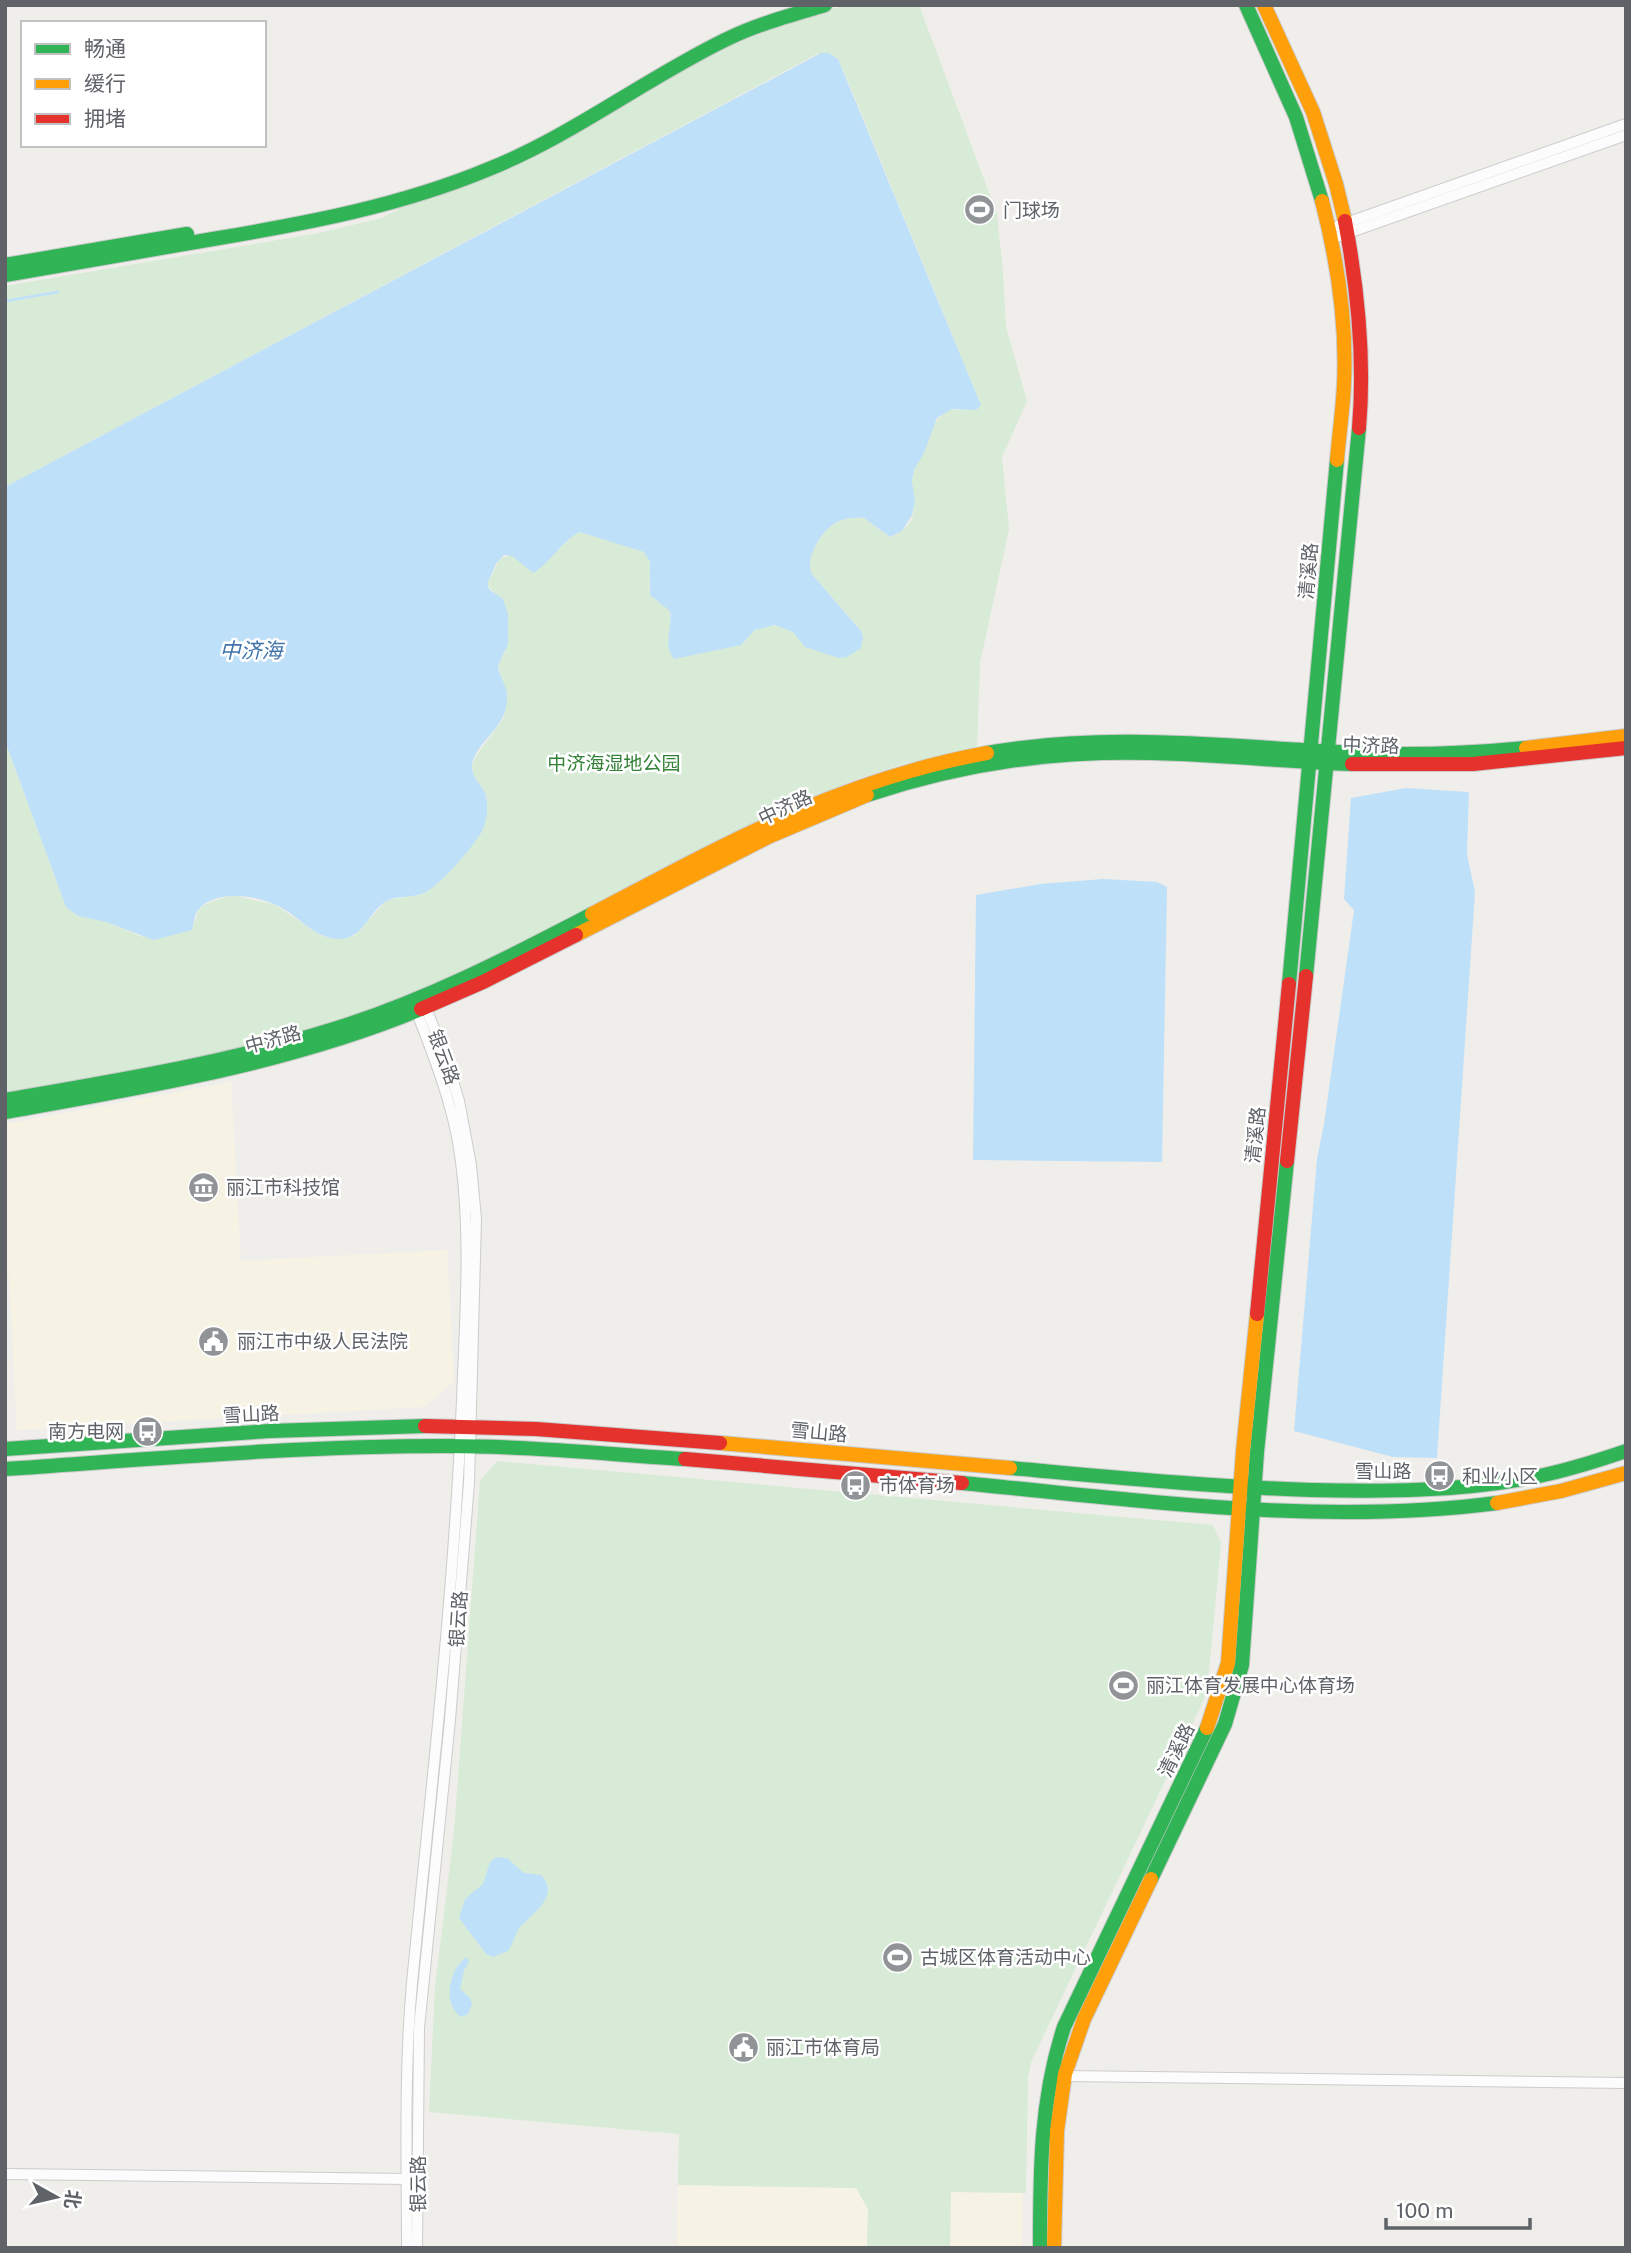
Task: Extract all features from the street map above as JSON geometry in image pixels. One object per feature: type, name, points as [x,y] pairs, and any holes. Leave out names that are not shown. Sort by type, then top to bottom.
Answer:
[{"type":"street","points":[[5,265],[315,212],[377,198],[433,181],[538,137],[721,32],[792,5]]},
{"type":"street","points":[[5,275],[317,221],[417,196],[490,169],[542,145],[725,40],[761,25],[825,5]]},
{"type":"street","name":"清溪路","points":[[1054,2248],[1056,2127],[1063,2076],[1077,2032],[1231,1710],[1242,1665],[1247,1487],[1345,383],[1343,324],[1330,234],[1311,158],[1246,5]]},
{"type":"street","name":"清溪路","points":[[1247,1487],[1328,757],[1361,395],[1360,323],[1347,228],[1334,177],[1312,111],[1264,5]]},
{"type":"street","points":[[1330,234],[1626,124]]},
{"type":"street","points":[[1347,228],[1626,135]]},
{"type":"street","name":"中济路","points":[[1328,757],[1464,753],[1551,746],[1626,736]]},
{"type":"street","name":"中济路","points":[[5,1112],[165,1083],[256,1064],[323,1046],[498,962],[794,810],[911,769],[1005,750],[1078,743],[1157,742],[1328,757],[1382,766],[1464,764],[1626,748]]},
{"type":"street","name":"中济路","points":[[5,1100],[253,1053],[320,1035],[418,1001]]},
{"type":"street","name":"银云路","points":[[418,1001],[446,1058],[459,1101],[471,1166],[476,1219],[450,1720],[419,2028],[418,2248]]},
{"type":"street","name":"雪山路","points":[[5,1449],[286,1431],[466,1426],[655,1437],[1247,1487],[1363,1491],[1457,1488],[1535,1478],[1626,1451]]},
{"type":"street","name":"银云路","points":[[408,2248],[408,2069],[411,2003],[465,1446]]},
{"type":"street","name":"雪山路","points":[[5,1469],[262,1452],[465,1446],[653,1457],[1246,1507],[1385,1511],[1484,1506],[1539,1497],[1626,1473]]},
{"type":"street","name":"清溪路","points":[[1040,2248],[1042,2126],[1054,2056],[1065,2027],[1217,1705],[1228,1663],[1246,1507]]},
{"type":"street","points":[[1063,2076],[1626,2083]]},
{"type":"street","points":[[5,2174],[407,2179]]},
{"type":"shaded area","points":[[231,1082],[241,1261],[447,1250],[454,1381],[424,1407],[17,1430],[9,1275],[5,1275],[5,1124]]},
{"type":"shaded area","points":[[678,2185],[856,2188],[868,2209],[867,2248],[677,2248]]},
{"type":"shaded area","points":[[951,2192],[1023,2193],[1022,2248],[950,2248]]},
{"type":"green space","name":"中济海湿地公园","points":[[847,5],[919,5],[997,214],[1006,327],[1027,401],[1002,457],[1009,529],[980,663],[977,748],[903,764],[849,782],[481,966],[393,1004],[244,1051],[5,1095],[5,741],[66,907],[78,916],[106,922],[143,937],[192,930],[199,909],[225,897],[237,896],[275,905],[322,936],[343,939],[354,936],[387,900],[420,895],[482,830],[487,797],[472,767],[476,756],[504,718],[507,694],[498,666],[506,650],[494,593],[487,584],[500,559],[510,555],[538,570],[572,536],[580,532],[641,550],[648,556],[650,591],[659,603],[670,610],[670,631],[745,639],[759,629],[774,626],[789,630],[802,641],[858,627],[812,574],[810,560],[816,545],[831,526],[850,518],[864,518],[890,537],[902,531],[913,516],[912,480],[915,469],[938,419],[949,410],[981,405],[855,98],[838,59],[830,53],[817,54],[5,487],[5,286],[319,233],[382,218],[409,203],[437,194],[727,45],[809,15]]},
{"type":"green space","name":"古城区体育活动中心","points":[[497,1461],[1213,1525],[1221,1543],[1207,1693],[1031,2062],[1028,2078],[1026,2193],[951,2192],[950,2248],[867,2248],[868,2209],[856,2188],[678,2185],[679,2134],[429,2112],[435,1986],[454,1832],[480,1481]]},
{"type":"water","name":"中济海","points":[[821,53],[829,53],[838,59],[981,405],[976,410],[952,409],[937,418],[924,453],[914,470],[912,481],[915,501],[912,515],[902,531],[890,537],[864,518],[850,518],[831,526],[812,553],[812,574],[861,631],[861,648],[847,657],[839,658],[805,647],[793,632],[775,625],[755,630],[741,645],[674,659],[668,642],[670,611],[650,595],[650,562],[644,552],[580,532],[533,573],[512,556],[504,555],[496,564],[487,584],[490,590],[503,599],[508,614],[508,644],[498,666],[507,692],[506,707],[498,725],[479,748],[472,765],[473,773],[486,797],[486,821],[473,845],[428,891],[385,902],[353,936],[337,939],[313,930],[278,906],[248,897],[225,897],[205,903],[198,910],[192,930],[154,940],[106,922],[78,916],[66,907],[5,741],[5,487]]},
{"type":"water","points":[[1406,788],[1469,792],[1467,854],[1475,892],[1437,1458],[1393,1457],[1294,1431],[1317,1159],[1354,910],[1344,899],[1351,798]]},
{"type":"water","points":[[1103,879],[1157,882],[1167,887],[1162,1162],[973,1160],[976,895],[1040,884]]},
{"type":"water","points":[[496,1857],[507,1858],[524,1873],[541,1875],[548,1889],[543,1903],[519,1928],[508,1951],[493,1957],[486,1954],[459,1918],[465,1899],[483,1884],[490,1862]]},
{"type":"water","points":[[467,1957],[469,1962],[464,1970],[460,1989],[470,1998],[472,2005],[468,2014],[461,2017],[451,2004],[450,1986],[456,1969]]},
{"type":"waterway","points":[[5,301],[58,292]]},
{"type":"traffic: fast","points":[[5,275],[284,227],[422,193],[489,169],[550,140],[695,55],[737,34],[825,5]]},
{"type":"traffic: fast","points":[[1246,5],[1296,117],[1322,201]]},
{"type":"traffic: fast","points":[[5,265],[187,234]]},
{"type":"traffic: fast","points":[[1306,976],[1359,428]]},
{"type":"traffic: fast","points":[[1289,984],[1337,460]]},
{"type":"traffic: fast","points":[[987,753],[1075,743],[1119,742],[1386,754],[1526,748]]},
{"type":"traffic: fast","points":[[867,795],[983,765],[1072,754],[1165,753],[1352,764]]},
{"type":"traffic: fast","points":[[5,1100],[211,1061],[334,1029],[433,992],[592,914]]},
{"type":"traffic: fast","points":[[5,1112],[216,1072],[320,1045],[421,1009]]},
{"type":"traffic: fast","points":[[1151,1879],[1225,1724],[1242,1665],[1257,1452],[1287,1161]]},
{"type":"traffic: fast","points":[[5,1449],[270,1431],[425,1426]]},
{"type":"traffic: fast","points":[[5,1469],[336,1448],[446,1446],[505,1447],[685,1459]]},
{"type":"traffic: fast","points":[[1010,1468],[1236,1487],[1394,1491],[1475,1486],[1529,1478],[1626,1451]]},
{"type":"traffic: fast","points":[[962,1483],[1162,1503],[1297,1511],[1364,1512],[1497,1503]]},
{"type":"traffic: fast","points":[[1040,2248],[1043,2136],[1050,2082],[1064,2027],[1207,1728]]},
{"type":"traffic: slow","points":[[1264,5],[1313,112],[1345,221]]},
{"type":"traffic: slow","points":[[1322,201],[1336,268],[1344,338],[1345,361],[1337,460]]},
{"type":"traffic: slow","points":[[1526,748],[1626,736]]},
{"type":"traffic: slow","points":[[592,914],[736,840],[832,798],[881,780],[987,753]]},
{"type":"traffic: slow","points":[[576,935],[768,837],[867,795]]},
{"type":"traffic: slow","points":[[1207,1728],[1228,1663],[1243,1451],[1257,1314]]},
{"type":"traffic: slow","points":[[720,1443],[1010,1468]]},
{"type":"traffic: slow","points":[[1497,1503],[1561,1491],[1626,1473]]},
{"type":"traffic: slow","points":[[1054,2248],[1057,2131],[1065,2074],[1084,2019],[1151,1879]]},
{"type":"traffic: jam","points":[[1345,221],[1359,324],[1359,428]]},
{"type":"traffic: jam","points":[[1352,764],[1473,764],[1626,748]]},
{"type":"traffic: jam","points":[[421,1009],[483,982],[576,935]]},
{"type":"traffic: jam","points":[[1287,1161],[1306,976]]},
{"type":"traffic: jam","points":[[1257,1314],[1289,984]]},
{"type":"traffic: jam","points":[[425,1426],[536,1429],[720,1443]]},
{"type":"traffic: jam","points":[[685,1459],[962,1483]]},
{"type":"place","name":"门球场","points":[[980,210]]},
{"type":"place","name":"丽江市科技馆","points":[[203,1187]]},
{"type":"place","name":"丽江市中级人民法院","points":[[214,1341]]},
{"type":"place","name":"南方电网","points":[[147,1431]]},
{"type":"place","name":"和业小区","points":[[1439,1476]]},
{"type":"place","name":"市体育场","points":[[856,1485]]},
{"type":"place","name":"丽江体育发展中心体育场","points":[[1123,1685]]},
{"type":"place","name":"古城区体育活动中心","points":[[897,1957]]},
{"type":"place","name":"丽江市体育局","points":[[743,2047]]}]
